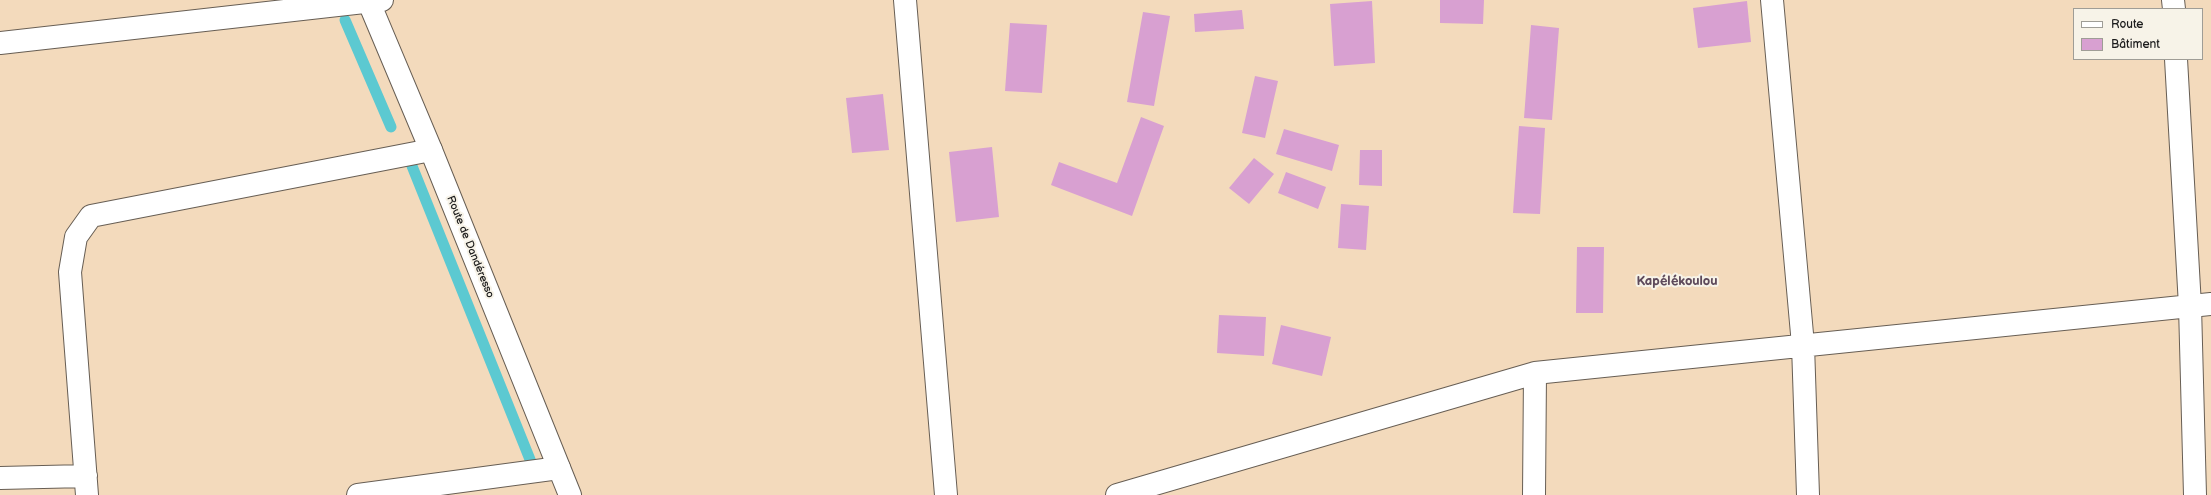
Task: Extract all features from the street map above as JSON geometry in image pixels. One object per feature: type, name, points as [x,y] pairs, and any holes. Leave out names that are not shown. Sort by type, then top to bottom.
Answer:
[{"type":"street","points":[[0,43],[373,0]]},
{"type":"street","name":"Route de Dandéresso","points":[[373,0],[431,150],[570,495]]},
{"type":"street","points":[[905,0],[946,495]]},
{"type":"street","points":[[1772,0],[1803,345],[1808,495]]},
{"type":"street","points":[[2176,60],[2201,305],[2195,495]]},
{"type":"street","points":[[0,478],[87,486],[70,272],[76,237],[91,216],[431,150]]},
{"type":"street","points":[[1117,495],[1535,373],[2201,305]]},
{"type":"street","points":[[1534,495],[1535,373]]},
{"type":"street","points":[[358,495],[559,468]]},
{"type":"building","points":[[1440,0],[1484,0],[1483,24],[1440,23]]},
{"type":"building","points":[[1372,1],[1375,63],[1334,66],[1330,4]]},
{"type":"building","points":[[1747,1],[1751,42],[1698,48],[1693,8]]},
{"type":"building","points":[[1242,10],[1244,29],[1195,32],[1194,14]]},
{"type":"building","points":[[1143,12],[1170,16],[1154,106],[1127,102]]},
{"type":"building","points":[[1010,23],[1047,25],[1042,93],[1005,91]]},
{"type":"building","points":[[1531,25],[1559,28],[1552,120],[1524,118]]},
{"type":"building","points":[[1255,76],[1278,81],[1265,138],[1242,133]]},
{"type":"building","points":[[883,94],[889,150],[852,153],[846,98]]},
{"type":"building","points":[[1141,117],[1164,126],[1132,216],[1051,185],[1059,162],[1117,183]]},
{"type":"building","points":[[1519,126],[1545,128],[1540,214],[1513,213]]},
{"type":"building","points":[[1284,129],[1339,145],[1332,171],[1276,154]]},
{"type":"building","points":[[992,147],[999,217],[956,222],[949,152]]},
{"type":"building","points":[[1360,150],[1382,150],[1382,186],[1359,185]]},
{"type":"building","points":[[1254,158],[1274,174],[1249,204],[1229,188]]},
{"type":"building","points":[[1286,172],[1326,187],[1318,209],[1278,193]]},
{"type":"building","points":[[1341,204],[1369,206],[1366,250],[1338,248]]},
{"type":"building","points":[[1577,247],[1604,247],[1603,313],[1576,313]]},
{"type":"building","points":[[1219,315],[1266,317],[1264,356],[1217,353]]},
{"type":"building","points":[[1281,325],[1331,337],[1322,376],[1272,364]]},
{"type":"waterway","points":[[345,20],[391,127]]},
{"type":"waterway","points":[[412,166],[531,462]]},
{"type":"district","name":"Kapélékoulou","points":[[1677,282]]}]
